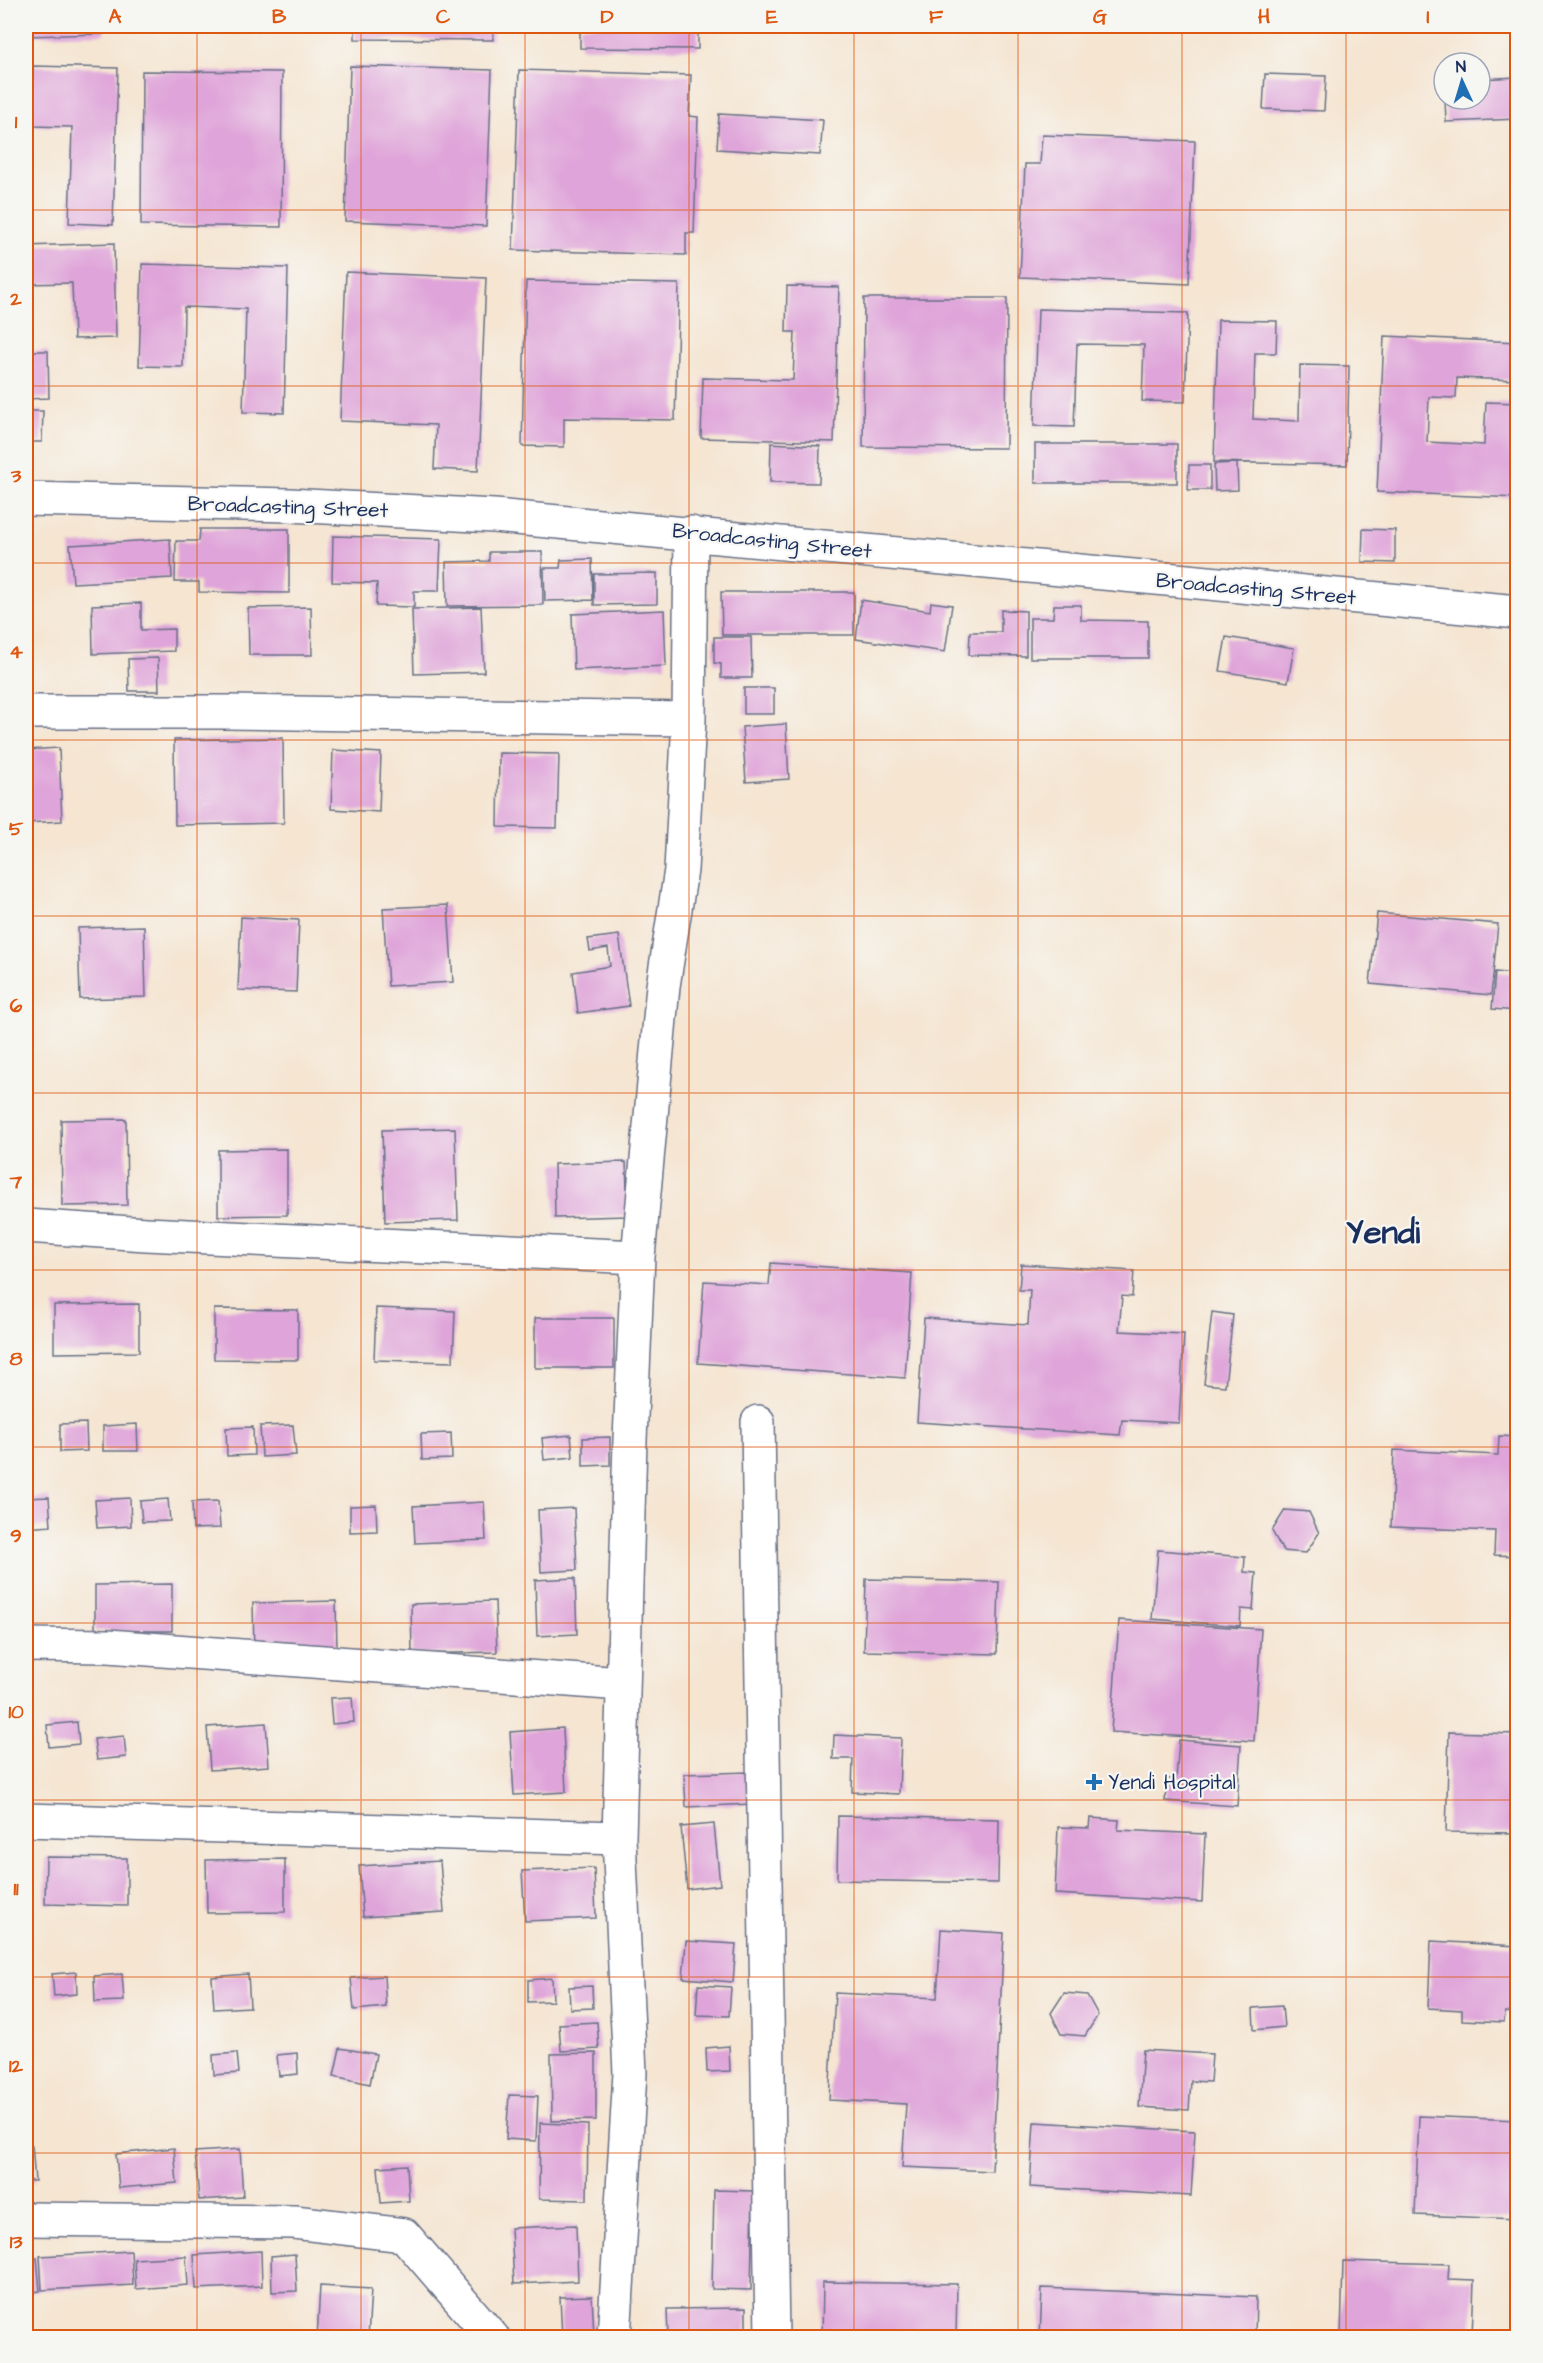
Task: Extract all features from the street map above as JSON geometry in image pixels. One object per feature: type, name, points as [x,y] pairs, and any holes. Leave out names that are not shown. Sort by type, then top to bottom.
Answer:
[{"type":"street","name":"Broadcasting Street","points":[[26,499],[289,505],[495,516],[691,533],[1154,580],[1518,612]]},
{"type":"street","points":[[614,2337],[630,2073],[619,1838],[622,1684],[638,1257],[663,986],[681,870],[689,720],[691,533]]},
{"type":"street","points":[[26,712],[228,712],[689,720]]},
{"type":"street","points":[[26,1226],[181,1236],[638,1257]]},
{"type":"street","points":[[758,1422],[772,2337]]},
{"type":"street","points":[[26,1645],[108,1646],[622,1684]]},
{"type":"street","points":[[26,1820],[619,1838]]},
{"type":"street","points":[[26,2219],[294,2222],[404,2235],[494,2337]]},
{"type":"building","points":[[26,26],[104,26],[104,34],[26,36]]},
{"type":"building","points":[[355,26],[493,26],[493,40],[355,39]]},
{"type":"building","points":[[580,26],[698,26],[698,49],[580,48]]},
{"type":"building","points":[[33,66],[118,68],[113,225],[69,223],[72,127],[31,126]]},
{"type":"building","points":[[350,66],[492,70],[486,226],[345,221]]},
{"type":"building","points":[[519,70],[691,75],[689,116],[698,117],[694,233],[686,233],[686,255],[513,250]]},
{"type":"building","points":[[142,71],[282,72],[281,227],[141,225]]},
{"type":"building","points":[[1265,74],[1326,76],[1324,111],[1263,109]]},
{"type":"building","points":[[1517,77],[1518,119],[1446,122],[1446,111],[1492,111],[1492,78]]},
{"type":"building","points":[[719,114],[823,120],[820,155],[717,149]]},
{"type":"building","points":[[1042,135],[1195,141],[1189,284],[1020,277],[1025,164],[1040,164]]},
{"type":"building","points":[[114,243],[116,338],[74,339],[72,283],[26,284],[26,246]]},
{"type":"building","points":[[142,264],[288,268],[284,413],[243,412],[246,309],[184,307],[183,367],[139,366]]},
{"type":"building","points":[[346,272],[486,278],[478,471],[434,469],[436,425],[340,421]]},
{"type":"building","points":[[526,281],[679,284],[675,420],[564,418],[564,447],[522,446]]},
{"type":"building","points":[[787,286],[839,287],[834,442],[701,438],[703,378],[793,380],[795,332],[786,332]]},
{"type":"building","points":[[864,298],[1007,298],[1006,448],[863,447]]},
{"type":"building","points":[[1038,309],[1188,313],[1185,402],[1142,401],[1144,345],[1077,344],[1074,427],[1034,426]]},
{"type":"building","points":[[1218,320],[1277,321],[1276,353],[1255,353],[1253,419],[1299,421],[1300,365],[1349,366],[1347,465],[1214,462]]},
{"type":"building","points":[[1384,336],[1518,342],[1518,380],[1457,378],[1456,398],[1429,397],[1427,442],[1484,445],[1486,402],[1518,403],[1518,498],[1377,492]]},
{"type":"building","points":[[26,351],[48,351],[49,398],[26,399]]},
{"type":"building","points":[[26,411],[43,411],[42,442],[26,442]]},
{"type":"building","points":[[771,443],[820,446],[819,483],[770,482]]},
{"type":"building","points":[[1035,444],[1177,444],[1177,483],[1035,483]]},
{"type":"building","points":[[1237,463],[1238,490],[1215,491],[1214,464]]},
{"type":"building","points":[[1189,465],[1210,465],[1210,490],[1188,490]]},
{"type":"building","points":[[200,529],[289,529],[289,593],[199,592],[199,582],[175,582],[176,541],[199,541]]},
{"type":"building","points":[[1363,529],[1395,530],[1395,563],[1362,562]]},
{"type":"building","points":[[333,536],[441,539],[439,591],[414,591],[414,607],[376,606],[377,583],[332,582]]},
{"type":"building","points":[[170,539],[172,578],[73,583],[70,545]]},
{"type":"building","points":[[489,552],[542,552],[543,605],[447,606],[446,562],[489,561]]},
{"type":"building","points":[[592,559],[593,600],[545,601],[544,568],[560,568],[561,560]]},
{"type":"building","points":[[657,573],[657,604],[594,605],[594,574]]},
{"type":"building","points":[[721,592],[854,592],[854,635],[722,635]]},
{"type":"building","points":[[861,600],[930,611],[931,602],[952,605],[945,652],[856,639]]},
{"type":"building","points":[[141,603],[141,630],[174,629],[174,651],[93,654],[92,605]]},
{"type":"building","points":[[1054,605],[1081,605],[1081,620],[1148,621],[1148,658],[1030,658],[1030,618],[1053,618]]},
{"type":"building","points":[[311,607],[312,655],[249,655],[248,608]]},
{"type":"building","points":[[481,607],[484,672],[414,674],[412,609]]},
{"type":"building","points":[[664,610],[666,666],[574,670],[572,614]]},
{"type":"building","points":[[1001,610],[1026,611],[1026,656],[969,655],[970,632],[1001,632]]},
{"type":"building","points":[[714,637],[751,637],[752,678],[721,678],[721,664],[714,663]]},
{"type":"building","points":[[1226,637],[1294,648],[1288,682],[1220,671]]},
{"type":"building","points":[[158,658],[159,691],[129,691],[128,659]]},
{"type":"building","points":[[744,688],[774,688],[774,714],[744,714]]},
{"type":"building","points":[[786,724],[789,779],[746,782],[742,727]]},
{"type":"building","points":[[283,738],[284,823],[175,825],[174,740]]},
{"type":"building","points":[[59,748],[62,821],[26,823],[26,750]]},
{"type":"building","points":[[333,750],[381,753],[379,812],[331,809]]},
{"type":"building","points":[[499,753],[559,754],[557,828],[498,827]]},
{"type":"building","points":[[448,905],[453,982],[388,986],[383,908]]},
{"type":"building","points":[[1377,913],[1498,924],[1491,995],[1370,984]]},
{"type":"building","points":[[241,917],[299,920],[296,992],[238,990]]},
{"type":"building","points":[[144,926],[146,997],[80,999],[78,928]]},
{"type":"building","points":[[619,935],[629,1006],[578,1013],[573,972],[610,966],[608,948],[590,951],[588,939]]},
{"type":"building","points":[[1495,972],[1518,974],[1518,1011],[1492,1009]]},
{"type":"building","points":[[126,1119],[127,1205],[62,1206],[61,1120]]},
{"type":"building","points":[[455,1128],[458,1220],[385,1222],[382,1130]]},
{"type":"building","points":[[287,1149],[287,1215],[218,1216],[218,1150]]},
{"type":"building","points":[[626,1162],[628,1216],[555,1218],[554,1164]]},
{"type":"building","points":[[771,1263],[912,1273],[905,1378],[698,1363],[704,1281],[769,1285]]},
{"type":"building","points":[[1021,1264],[1134,1271],[1132,1297],[1122,1296],[1119,1331],[1184,1334],[1179,1423],[1122,1420],[1120,1435],[917,1422],[924,1318],[1028,1325],[1030,1290],[1019,1290]]},
{"type":"building","points":[[139,1304],[139,1352],[54,1353],[54,1305]]},
{"type":"building","points":[[376,1308],[455,1311],[453,1362],[374,1360]]},
{"type":"building","points":[[214,1309],[298,1310],[298,1360],[214,1359]]},
{"type":"building","points":[[1212,1312],[1233,1315],[1225,1386],[1204,1384]]},
{"type":"building","points":[[535,1318],[614,1318],[614,1368],[535,1368]]},
{"type":"building","points":[[86,1423],[87,1451],[60,1452],[60,1424]]},
{"type":"building","points":[[137,1424],[138,1451],[103,1451],[103,1426]]},
{"type":"building","points":[[293,1425],[296,1455],[262,1457],[260,1426]]},
{"type":"building","points":[[253,1427],[254,1455],[227,1456],[226,1428]]},
{"type":"building","points":[[451,1433],[452,1459],[422,1460],[421,1434]]},
{"type":"building","points":[[571,1435],[573,1457],[544,1460],[542,1438]]},
{"type":"building","points":[[1499,1436],[1518,1437],[1518,1556],[1494,1555],[1495,1531],[1391,1527],[1394,1450],[1498,1455]]},
{"type":"building","points":[[610,1437],[610,1465],[583,1466],[583,1438]]},
{"type":"building","points":[[49,1497],[51,1526],[26,1528],[26,1498]]},
{"type":"building","points":[[130,1498],[131,1526],[97,1528],[95,1500]]},
{"type":"building","points":[[168,1499],[170,1521],[142,1522],[140,1501]]},
{"type":"building","points":[[218,1501],[220,1528],[193,1529],[192,1502]]},
{"type":"building","points":[[484,1502],[486,1540],[415,1543],[413,1506]]},
{"type":"building","points":[[376,1505],[377,1531],[350,1532],[350,1506]]},
{"type":"building","points":[[574,1508],[577,1570],[541,1572],[538,1510]]},
{"type":"building","points":[[1285,1510],[1309,1512],[1319,1533],[1306,1553],[1283,1551],[1272,1531]]},
{"type":"building","points":[[1158,1550],[1245,1557],[1244,1572],[1256,1573],[1253,1610],[1241,1609],[1240,1626],[1152,1619]]},
{"type":"building","points":[[575,1578],[577,1634],[537,1636],[535,1580]]},
{"type":"building","points":[[866,1579],[999,1582],[997,1654],[864,1651]]},
{"type":"building","points":[[172,1584],[172,1631],[95,1631],[95,1585]]},
{"type":"building","points":[[336,1601],[337,1651],[254,1652],[253,1603]]},
{"type":"building","points":[[495,1601],[497,1652],[412,1654],[411,1604]]},
{"type":"building","points":[[1119,1620],[1261,1629],[1254,1741],[1111,1732]]},
{"type":"building","points":[[352,1697],[354,1722],[332,1724],[330,1698]]},
{"type":"building","points":[[77,1722],[79,1744],[49,1747],[47,1725]]},
{"type":"building","points":[[266,1723],[269,1766],[210,1770],[207,1727]]},
{"type":"building","points":[[563,1728],[566,1792],[514,1795],[510,1732]]},
{"type":"building","points":[[1449,1732],[1518,1734],[1518,1833],[1446,1832]]},
{"type":"building","points":[[834,1735],[901,1738],[899,1794],[852,1792],[853,1759],[833,1759]]},
{"type":"building","points":[[124,1736],[126,1757],[97,1760],[94,1739]]},
{"type":"building","points":[[1179,1740],[1241,1745],[1237,1806],[1165,1801],[1167,1779],[1176,1779]]},
{"type":"building","points":[[750,1772],[752,1804],[686,1807],[684,1774]]},
{"type":"building","points":[[838,1816],[999,1819],[998,1883],[837,1880]]},
{"type":"building","points":[[1090,1818],[1119,1820],[1118,1830],[1205,1834],[1202,1902],[1055,1894],[1058,1827],[1089,1828]]},
{"type":"building","points":[[714,1824],[720,1885],[687,1889],[681,1827]]},
{"type":"building","points":[[46,1857],[127,1858],[127,1906],[45,1904]]},
{"type":"building","points":[[285,1859],[285,1912],[207,1913],[206,1860]]},
{"type":"building","points":[[440,1861],[444,1912],[363,1917],[359,1866]]},
{"type":"building","points":[[594,1868],[596,1918],[525,1921],[522,1871]]},
{"type":"building","points":[[941,1929],[1004,1933],[992,2171],[902,2167],[906,2104],[829,2100],[835,1993],[937,1998]]},
{"type":"building","points":[[686,1941],[736,1944],[733,1982],[683,1978]]},
{"type":"building","points":[[1431,1941],[1518,1946],[1518,2013],[1505,2012],[1504,2022],[1462,2020],[1462,2010],[1428,2008]]},
{"type":"building","points":[[76,1972],[77,1994],[54,1996],[52,1974]]},
{"type":"building","points":[[122,1974],[124,2001],[95,2002],[94,1976]]},
{"type":"building","points":[[248,1974],[250,2007],[214,2009],[212,1977]]},
{"type":"building","points":[[384,1976],[386,2007],[354,2010],[351,1978]]},
{"type":"building","points":[[552,1978],[553,2001],[528,2002],[528,1980]]},
{"type":"building","points":[[698,1985],[731,1987],[729,2016],[696,2015]]},
{"type":"building","points":[[592,1986],[593,2008],[570,2009],[569,1987]]},
{"type":"building","points":[[1064,1993],[1087,1995],[1098,2015],[1085,2036],[1061,2034],[1051,2013]]},
{"type":"building","points":[[1282,2006],[1284,2027],[1254,2030],[1253,2008]]},
{"type":"building","points":[[597,2022],[599,2049],[561,2051],[559,2024]]},
{"type":"building","points":[[729,2046],[730,2071],[707,2072],[706,2048]]},
{"type":"building","points":[[340,2048],[376,2054],[370,2084],[334,2076]]},
{"type":"building","points":[[1143,2050],[1212,2054],[1210,2082],[1191,2081],[1189,2110],[1139,2107]]},
{"type":"building","points":[[237,2053],[239,2073],[214,2075],[213,2055]]},
{"type":"building","points":[[297,2053],[298,2074],[279,2076],[277,2055]]},
{"type":"building","points":[[596,2053],[596,2120],[552,2121],[551,2054]]},
{"type":"building","points":[[509,2095],[538,2096],[536,2141],[506,2139]]},
{"type":"building","points":[[1419,2116],[1518,2120],[1518,2219],[1415,2215]]},
{"type":"building","points":[[1034,2122],[1195,2131],[1191,2196],[1030,2187]]},
{"type":"building","points":[[540,2123],[588,2125],[587,2200],[539,2199]]},
{"type":"building","points":[[32,2145],[35,2181],[26,2181],[26,2146]]},
{"type":"building","points":[[174,2148],[177,2183],[119,2188],[116,2154]]},
{"type":"building","points":[[240,2149],[243,2197],[199,2200],[195,2152]]},
{"type":"building","points":[[407,2165],[409,2201],[381,2203],[378,2167]]},
{"type":"building","points":[[714,2190],[753,2191],[751,2290],[712,2289]]},
{"type":"building","points":[[576,2225],[578,2281],[514,2284],[511,2228]]},
{"type":"building","points":[[131,2251],[133,2285],[42,2290],[40,2256]]},
{"type":"building","points":[[261,2251],[262,2286],[196,2289],[194,2255]]},
{"type":"building","points":[[295,2254],[297,2291],[272,2292],[271,2256]]},
{"type":"building","points":[[186,2256],[188,2285],[136,2289],[134,2259]]},
{"type":"building","points":[[37,2258],[40,2291],[26,2293],[26,2260]]},
{"type":"building","points":[[1343,2261],[1449,2264],[1448,2279],[1474,2280],[1472,2338],[1341,2338]]},
{"type":"building","points":[[823,2282],[957,2284],[956,2338],[822,2338]]},
{"type":"building","points":[[320,2286],[371,2289],[368,2338],[317,2338]]},
{"type":"building","points":[[1042,2288],[1256,2297],[1255,2338],[1040,2338]]},
{"type":"building","points":[[592,2296],[594,2338],[562,2338],[560,2297]]},
{"type":"building","points":[[746,2308],[746,2338],[668,2338],[667,2309]]},
{"type":"place","name":"Yendi Hospital","points":[[1094,1782]]},
{"type":"district","name":"Yendi","points":[[1383,1233]]}]
